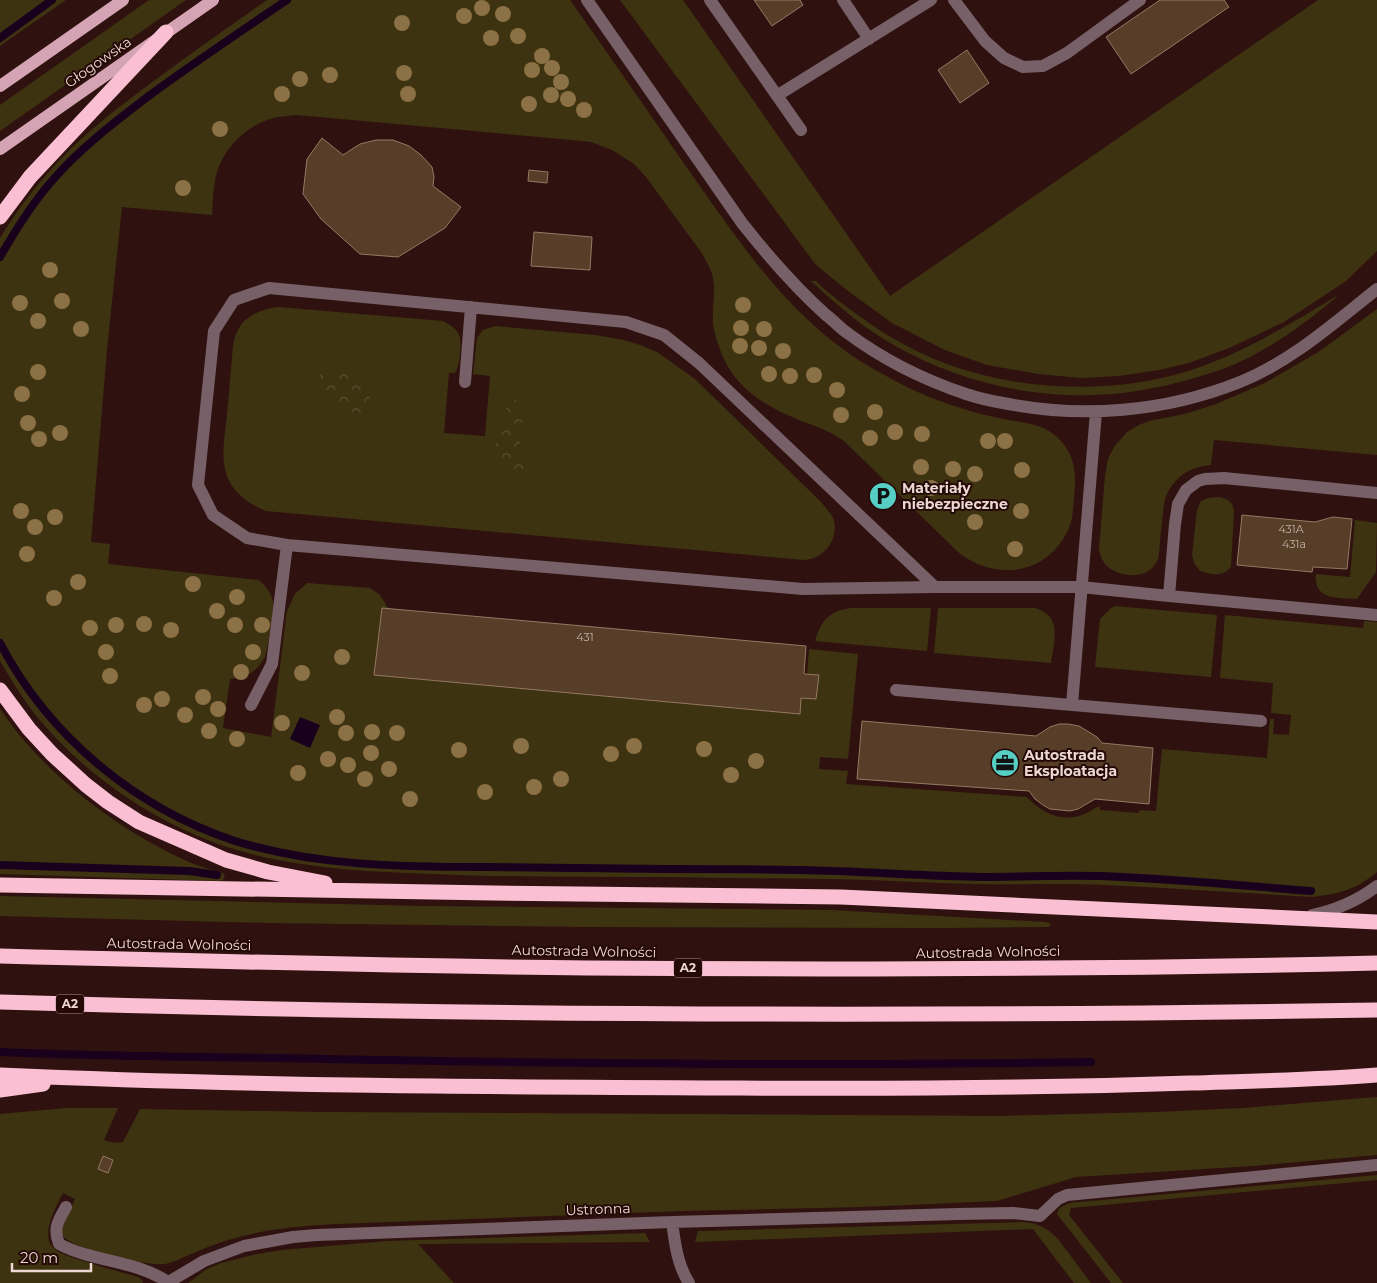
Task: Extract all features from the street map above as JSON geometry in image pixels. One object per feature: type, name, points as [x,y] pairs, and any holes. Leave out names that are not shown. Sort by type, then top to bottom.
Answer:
[{"type":"highway","points":[[0,217],[30,177],[166,32]]},
{"type":"highway","points":[[0,690],[29,729],[52,754],[86,785],[139,822],[226,860],[268,872],[380,891]]},
{"type":"highway","points":[[0,885],[840,897],[1377,922]]},
{"type":"highway","name":"Autostrada Wolności","points":[[0,956],[595,968],[901,969],[1377,964]]},
{"type":"highway","name":"A2","points":[[0,1002],[565,1013],[1021,1014],[1377,1010]]},
{"type":"highway","points":[[0,1075],[76,1079],[527,1087],[975,1088],[1316,1079],[1377,1074]]},
{"type":"highway","points":[[0,1090],[76,1079]]},
{"type":"main road","points":[[0,86],[123,0]]},
{"type":"main road","name":"Głogowska","points":[[0,149],[213,0]]},
{"type":"street","points":[[587,0],[708,175],[768,257],[805,296],[846,332],[886,358],[935,383],[968,395],[1024,408],[1096,412],[1140,409],[1211,392],[1241,381],[1274,365],[1299,350],[1377,289]]},
{"type":"street","points":[[710,0],[801,130]]},
{"type":"street","points":[[843,0],[869,39]]},
{"type":"street","points":[[778,95],[931,0]]},
{"type":"street","points":[[954,0],[985,41],[1004,58],[1023,67],[1043,66],[1067,53],[1140,0]]},
{"type":"street","points":[[1343,315],[1377,282]]},
{"type":"street","points":[[935,587],[699,363],[664,335],[626,322],[269,288],[234,300],[214,331],[198,484],[213,515],[247,538],[287,545],[803,589],[1081,587],[1377,615]]},
{"type":"street","points":[[465,382],[471,307]]},
{"type":"street","points":[[1072,705],[1096,412]]},
{"type":"street","points":[[1169,596],[1178,504],[1186,490],[1198,481],[1224,478],[1377,493]]},
{"type":"street","points":[[251,705],[272,664],[287,545]]},
{"type":"street","points":[[896,690],[1262,721]]},
{"type":"street","points":[[1298,918],[1330,912],[1359,899],[1377,886]]},
{"type":"street","name":"Ustronna","points":[[168,1283],[204,1260],[223,1253],[244,1246],[293,1237],[351,1233],[988,1213],[1040,1216],[1058,1199],[1067,1195],[1377,1165]]},
{"type":"street","points":[[66,1207],[57,1224],[56,1234],[59,1244],[84,1254],[146,1270],[157,1274],[168,1283]]},
{"type":"street","points":[[672,1222],[678,1257],[682,1270],[690,1283]]},
{"type":"green space","points":[[0,0],[66,0],[0,46]]},
{"type":"green space","points":[[149,0],[186,0],[0,131],[0,105]]},
{"type":"green space","points":[[267,0],[570,0],[725,222],[791,303],[843,349],[904,386],[960,408],[1036,425],[1050,432],[1061,441],[1070,455],[1075,472],[1075,491],[1069,528],[1060,544],[1048,556],[1035,564],[1020,569],[988,568],[973,562],[958,552],[844,441],[768,405],[744,387],[734,375],[719,347],[713,318],[714,284],[711,271],[701,252],[646,177],[634,164],[612,150],[591,142],[572,140],[297,115],[274,118],[255,125],[239,138],[226,153],[217,172],[212,215],[122,207],[107,349],[91,542],[110,544],[108,564],[258,580],[266,587],[272,599],[272,621],[265,657],[259,666],[249,674],[230,679],[223,728],[271,737],[287,611],[295,594],[307,583],[370,588],[380,595],[388,608],[382,608],[374,675],[800,714],[801,698],[816,699],[818,675],[807,674],[809,649],[858,654],[848,759],[820,757],[819,769],[848,771],[846,784],[1027,797],[1051,815],[1060,817],[1078,816],[1088,813],[1097,807],[1100,807],[1100,810],[1139,813],[1139,810],[1156,811],[1162,749],[1267,758],[1270,719],[1274,719],[1273,734],[1289,735],[1291,715],[1271,713],[1273,683],[1220,678],[1225,615],[1363,628],[1364,621],[1377,622],[1377,872],[1362,883],[1347,890],[1313,897],[1089,884],[979,884],[850,879],[503,876],[361,870],[271,859],[227,847],[201,837],[175,825],[124,796],[78,760],[39,719],[23,698],[0,661],[0,238],[40,182],[82,138],[147,86]]},
{"type":"green space","points":[[620,0],[683,0],[890,296],[1318,0],[1377,0],[1377,251],[1346,281],[1284,322],[1229,348],[1189,363],[1119,376],[1081,378],[1038,374],[987,365],[945,350],[892,323],[816,265]]},
{"type":"green space","points":[[811,281],[816,281],[870,324],[925,355],[984,375],[1016,382],[1080,387],[1144,382],[1196,368],[1239,351],[1340,294],[1286,336],[1250,357],[1224,368],[1188,380],[1142,390],[1068,395],[1031,392],[995,385],[960,375],[925,361],[892,344],[860,323]]},
{"type":"green space","points":[[278,307],[443,321],[453,327],[460,337],[460,353],[455,373],[449,373],[444,433],[485,436],[490,376],[473,374],[477,338],[483,330],[495,326],[595,335],[624,340],[657,352],[695,379],[820,501],[831,514],[834,522],[835,528],[832,540],[821,554],[804,560],[266,511],[248,502],[230,482],[225,469],[224,446],[233,346],[236,334],[245,320],[260,311]]},
{"type":"green space","points":[[1377,309],[1377,455],[1214,440],[1211,465],[1202,466],[1187,472],[1175,481],[1170,488],[1164,503],[1159,556],[1153,567],[1141,574],[1127,575],[1107,566],[1099,549],[1105,476],[1108,459],[1114,447],[1127,432],[1149,421],[1185,414],[1216,404],[1265,383],[1320,351]]},
{"type":"green space","points":[[322,369],[350,372],[359,377],[370,398],[361,417],[324,395],[318,389],[317,381]]},
{"type":"green space","points":[[513,399],[522,401],[526,407],[520,439],[520,450],[524,461],[524,468],[519,476],[511,475],[505,471],[505,461],[495,453],[497,437],[506,416],[507,402]]},
{"type":"green space","points":[[1219,497],[1230,501],[1234,511],[1231,567],[1220,574],[1213,574],[1200,571],[1194,563],[1192,555],[1197,510],[1201,501]]},
{"type":"green space","points":[[1355,520],[1377,523],[1376,572],[1357,599],[1328,596],[1318,589],[1316,574],[1350,577]]},
{"type":"green space","points":[[1115,606],[1217,615],[1211,677],[1095,667],[1100,619]]},
{"type":"green space","points":[[851,608],[931,608],[927,651],[815,641],[820,627],[827,618],[837,611]]},
{"type":"green space","points":[[938,608],[1035,608],[1044,612],[1050,617],[1055,630],[1051,663],[934,653]]},
{"type":"green space","points":[[0,709],[18,734],[57,775],[77,792],[142,838],[193,864],[225,874],[223,880],[0,874]]},
{"type":"green space","points":[[0,896],[421,906],[831,910],[1045,922],[1051,925],[1048,927],[938,928],[588,927],[270,923],[0,916]]},
{"type":"green space","points":[[1377,1097],[1377,1155],[1252,1166],[1076,1177],[997,1201],[309,1226],[242,1236],[164,1264],[113,1256],[72,1243],[62,1234],[62,1228],[75,1199],[63,1193],[52,1216],[49,1229],[49,1241],[53,1247],[67,1256],[138,1277],[143,1283],[0,1283],[0,1114],[66,1108],[118,1108],[104,1140],[114,1143],[123,1142],[140,1109],[323,1112],[1000,1116],[1243,1108]]},
{"type":"green space","points":[[1377,1175],[1377,1180],[1071,1208],[1069,1215],[1123,1283],[1111,1283],[1057,1214],[1060,1208],[1069,1203]]},
{"type":"green space","points":[[1023,1222],[1038,1225],[1054,1235],[1091,1283],[1074,1283],[1033,1229],[695,1242],[698,1231]]},
{"type":"green space","points":[[645,1233],[650,1242],[418,1244],[454,1283],[188,1283],[207,1269],[221,1263],[282,1250],[387,1241]]},
{"type":"shaded area","points":[[300,717],[320,725],[310,748],[290,739]]},
{"type":"building","points":[[754,0],[800,0],[803,5],[772,26]]},
{"type":"building","points":[[1160,0],[1224,0],[1229,7],[1131,74],[1106,37]]},
{"type":"building","points":[[967,50],[989,83],[960,103],[938,70]]},
{"type":"building","points":[[322,138],[343,155],[360,144],[376,140],[393,140],[409,146],[432,167],[433,186],[461,207],[445,228],[398,257],[360,254],[321,219],[303,194],[307,159]]},
{"type":"building","points":[[529,170],[548,172],[547,183],[528,181]]},
{"type":"building","points":[[534,232],[592,237],[590,270],[531,266]]},
{"type":"building","points":[[1242,515],[1315,522],[1333,517],[1352,519],[1347,569],[1313,567],[1312,572],[1237,565]]},
{"type":"building","points":[[382,608],[806,646],[804,674],[819,675],[816,699],[801,698],[800,714],[374,675]]},
{"type":"building","name":"Autostrada Eksploatacja","points":[[862,721],[1036,736],[1050,727],[1059,724],[1079,726],[1097,737],[1102,743],[1153,748],[1149,804],[1095,799],[1078,809],[1070,811],[1050,809],[1035,799],[1029,791],[857,779]]},
{"type":"building","points":[[103,1156],[113,1160],[108,1173],[98,1169]]},
{"type":"waterway","points":[[0,38],[52,0]]},
{"type":"waterway","points":[[0,257],[24,218],[44,191],[86,147],[150,95],[287,0]]},
{"type":"waterway","points":[[0,643],[20,677],[43,709],[98,764],[130,788],[163,809],[198,827],[235,841],[296,856],[359,863],[422,866],[846,871],[982,877],[1105,876],[1311,891]]},
{"type":"waterway","points":[[0,865],[189,871],[217,875]]},
{"type":"waterway","points":[[0,1052],[584,1063],[888,1064],[1091,1062]]},
{"type":"place","name":"Materiały niebezpieczne","points":[[883,496]]},
{"type":"place","name":"Autostrada Eksploatacja","points":[[1005,763]]}]
